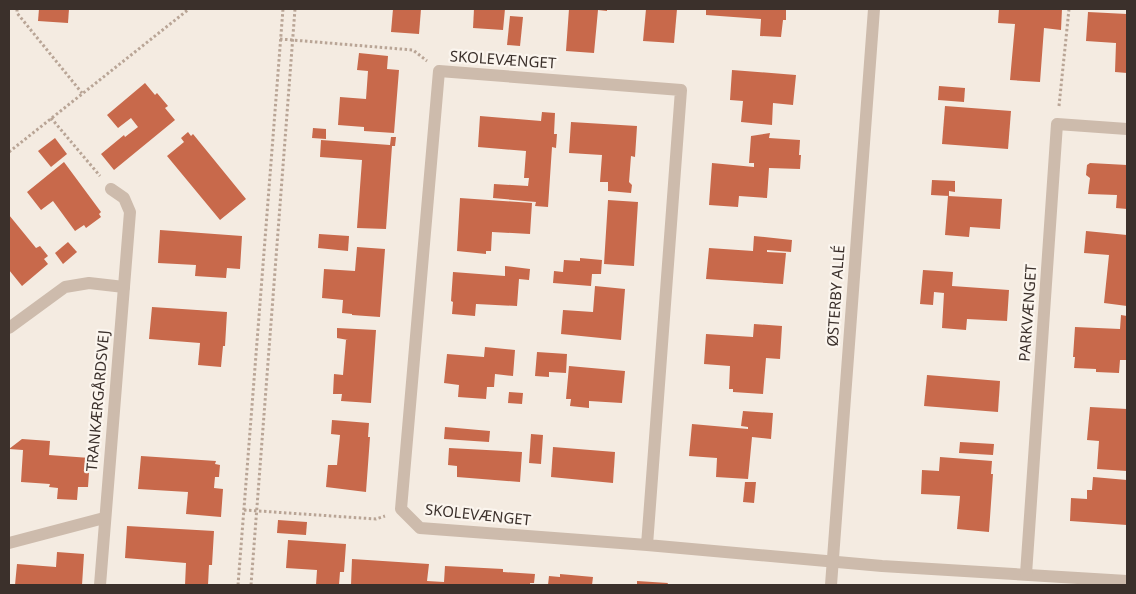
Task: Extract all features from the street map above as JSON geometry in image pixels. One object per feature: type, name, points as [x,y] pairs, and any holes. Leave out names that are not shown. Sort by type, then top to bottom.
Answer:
[{"type":"street","name":"ØSTERBY ALLÉ","points":[[831,585],[874,9]]},
{"type":"street","name":"SKOLEVÆNGET","points":[[647,545],[681,90],[439,71],[401,509],[420,528],[647,545],[833,562]]},
{"type":"street","points":[[1057,124],[1127,129]]},
{"type":"street","name":"PARKVÆNGET","points":[[1026,574],[1057,124]]},
{"type":"street","name":"TRANKÆRGÅRDSVEJ","points":[[100,585],[130,212],[124,198],[112,189]]},
{"type":"street","points":[[9,328],[65,287],[89,283],[124,287]]},
{"type":"street","points":[[9,543],[104,518]]},
{"type":"street","points":[[833,562],[1127,580]]},
{"type":"path","points":[[17,9],[17,13],[82,93]]},
{"type":"path","points":[[9,152],[189,9]]},
{"type":"path","points":[[238,585],[283,9]]},
{"type":"path","points":[[251,585],[295,9]]},
{"type":"path","points":[[1057,124],[1069,9]]},
{"type":"path","points":[[280,39],[413,50],[439,71]]},
{"type":"path","points":[[50,118],[112,189]]},
{"type":"path","points":[[244,510],[376,519],[401,509]]},
{"type":"building","points":[[39,9],[69,9],[68,23],[38,21]]},
{"type":"building","points":[[393,9],[421,9],[419,34],[391,32]]},
{"type":"building","points":[[474,9],[505,9],[503,30],[473,28]]},
{"type":"building","points":[[569,9],[607,9],[607,11],[598,10],[594,53],[566,51]]},
{"type":"building","points":[[646,9],[677,9],[674,43],[643,41]]},
{"type":"building","points":[[706,9],[786,9],[786,20],[783,20],[781,37],[760,36],[761,19],[706,15]]},
{"type":"building","points":[[999,9],[1062,9],[1061,30],[1044,28],[1040,82],[1010,80],[1015,24],[998,23]]},
{"type":"building","points":[[1088,12],[1127,14],[1127,73],[1115,72],[1116,43],[1086,41]]},
{"type":"building","points":[[510,16],[523,17],[520,46],[507,45]]},
{"type":"building","points":[[359,53],[388,56],[387,69],[399,70],[394,133],[364,131],[364,127],[338,125],[340,97],[366,99],[368,71],[357,70]]},
{"type":"building","points":[[732,70],[796,75],[793,105],[773,103],[772,125],[741,122],[743,101],[730,100]]},
{"type":"building","points":[[145,83],[168,106],[165,108],[175,120],[114,170],[101,154],[124,135],[125,137],[138,127],[131,118],[118,128],[107,115]]},
{"type":"building","points":[[939,86],[965,88],[964,102],[938,100]]},
{"type":"building","points":[[945,106],[1011,111],[1008,149],[942,144]]},
{"type":"building","points":[[542,112],[555,113],[554,134],[557,134],[556,148],[552,147],[548,207],[535,206],[536,202],[493,198],[494,184],[528,186],[529,178],[524,178],[526,151],[478,147],[480,116],[541,121]]},
{"type":"building","points":[[571,122],[637,126],[635,157],[631,156],[629,182],[632,185],[631,193],[608,191],[608,182],[600,182],[602,155],[569,153]]},
{"type":"building","points":[[313,128],[326,129],[326,139],[312,138]]},
{"type":"building","points":[[188,132],[191,136],[193,134],[246,199],[220,220],[167,156],[184,142],[181,138]]},
{"type":"building","points":[[770,133],[769,138],[800,140],[800,169],[769,168],[767,198],[739,196],[738,207],[709,205],[712,163],[754,167],[754,163],[749,163],[751,136]]},
{"type":"building","points":[[391,137],[396,137],[395,146],[392,146],[386,229],[357,228],[362,160],[320,157],[321,140],[390,145]]},
{"type":"building","points":[[55,138],[67,154],[51,167],[38,151]]},
{"type":"building","points":[[64,162],[101,212],[99,214],[101,217],[86,228],[84,225],[75,231],[53,201],[41,210],[27,192]]},
{"type":"building","points":[[1090,163],[1127,165],[1127,209],[1116,208],[1117,195],[1088,194],[1090,178],[1086,175],[1087,165]]},
{"type":"building","points":[[932,180],[955,181],[955,192],[949,191],[949,196],[931,195]]},
{"type":"building","points":[[948,196],[1002,199],[1000,229],[970,227],[969,237],[945,235]]},
{"type":"building","points":[[460,198],[532,203],[530,234],[492,232],[491,251],[486,251],[486,254],[457,251]]},
{"type":"building","points":[[608,200],[638,202],[634,266],[604,264]]},
{"type":"building","points":[[9,215],[36,248],[40,246],[48,256],[44,259],[48,264],[22,286],[9,270]]},
{"type":"building","points":[[160,230],[242,236],[240,269],[227,268],[226,278],[195,276],[196,265],[158,263]]},
{"type":"building","points":[[1086,231],[1127,235],[1127,306],[1104,303],[1109,255],[1084,253]]},
{"type":"building","points":[[319,234],[349,236],[348,251],[318,248]]},
{"type":"building","points":[[754,236],[792,240],[791,252],[767,250],[767,252],[786,253],[783,284],[706,279],[709,248],[753,251]]},
{"type":"building","points":[[68,242],[77,252],[63,264],[55,253]]},
{"type":"building","points":[[357,247],[385,249],[380,317],[342,313],[343,300],[322,298],[324,269],[355,271]]},
{"type":"building","points":[[580,258],[602,260],[601,274],[592,274],[591,286],[553,283],[554,271],[563,272],[564,260],[580,261]]},
{"type":"building","points":[[505,266],[530,269],[529,280],[519,279],[517,306],[476,304],[475,316],[452,314],[453,272],[505,276]]},
{"type":"building","points":[[923,270],[953,272],[952,286],[1009,290],[1007,321],[967,319],[966,330],[942,328],[944,293],[934,292],[933,305],[920,304]]},
{"type":"building","points":[[595,286],[625,289],[621,340],[561,334],[563,310],[593,312]]},
{"type":"building","points":[[152,307],[227,312],[225,346],[223,346],[221,367],[198,365],[200,343],[149,339]]},
{"type":"building","points":[[1121,315],[1127,316],[1127,360],[1120,360],[1119,373],[1096,372],[1096,369],[1074,368],[1075,327],[1120,329]]},
{"type":"building","points":[[754,324],[782,326],[780,359],[766,358],[763,394],[733,392],[733,389],[729,389],[730,366],[704,364],[706,334],[753,337]]},
{"type":"building","points":[[337,328],[376,330],[371,403],[341,401],[342,394],[333,394],[334,374],[343,375],[346,340],[348,340],[337,338]]},
{"type":"building","points":[[485,347],[515,350],[513,376],[495,374],[494,387],[487,387],[486,399],[458,397],[459,385],[444,383],[447,354],[484,357]]},
{"type":"building","points":[[537,352],[567,354],[566,373],[549,372],[549,377],[535,376]]},
{"type":"building","points":[[569,366],[625,371],[622,403],[589,401],[589,408],[570,406],[571,399],[566,399]]},
{"type":"building","points":[[927,375],[1000,381],[998,412],[924,406]]},
{"type":"building","points":[[509,392],[523,393],[522,404],[508,403]]},
{"type":"building","points":[[1090,407],[1127,409],[1127,471],[1097,469],[1099,441],[1087,440]]},
{"type":"building","points":[[743,411],[773,413],[771,439],[752,437],[748,479],[716,477],[717,458],[689,456],[692,424],[748,429],[748,427],[741,426]]},
{"type":"building","points":[[332,420],[369,423],[368,437],[370,437],[366,492],[326,487],[328,465],[337,465],[340,435],[331,434]]},
{"type":"building","points":[[445,427],[490,431],[489,442],[444,439]]},
{"type":"building","points":[[531,434],[543,435],[541,464],[529,463]]},
{"type":"building","points":[[22,439],[50,441],[49,455],[90,458],[88,487],[78,487],[77,500],[57,499],[58,488],[49,487],[50,484],[21,482],[23,450],[9,449]]},
{"type":"building","points":[[960,442],[994,444],[993,455],[959,453]]},
{"type":"building","points":[[553,447],[615,452],[613,483],[551,477]]},
{"type":"building","points":[[449,448],[522,452],[520,482],[457,477],[457,466],[448,465]]},
{"type":"building","points":[[141,456],[216,461],[215,464],[220,465],[219,477],[215,477],[214,488],[223,489],[221,517],[186,514],[188,492],[138,489]]},
{"type":"building","points":[[940,457],[992,461],[991,474],[993,474],[989,532],[957,529],[960,496],[921,494],[922,470],[939,471]]},
{"type":"building","points":[[1093,477],[1127,480],[1127,525],[1070,521],[1071,498],[1087,499],[1087,490],[1092,490]]},
{"type":"building","points":[[745,482],[756,482],[754,503],[743,502]]},
{"type":"building","points":[[278,520],[307,522],[306,535],[277,533]]},
{"type":"building","points":[[127,526],[214,531],[212,565],[209,565],[208,585],[185,585],[186,563],[125,558]]},
{"type":"building","points":[[288,540],[346,544],[344,572],[340,572],[339,585],[316,585],[317,570],[286,568]]},
{"type":"building","points":[[57,552],[84,554],[82,585],[15,585],[17,564],[56,567]]},
{"type":"building","points":[[352,559],[429,564],[427,581],[444,582],[445,566],[503,569],[503,572],[535,574],[534,583],[530,583],[530,585],[351,585]]},
{"type":"building","points":[[560,574],[593,577],[592,585],[548,585],[549,576],[560,577]]},
{"type":"building","points":[[637,581],[668,583],[667,585],[637,585]]}]
